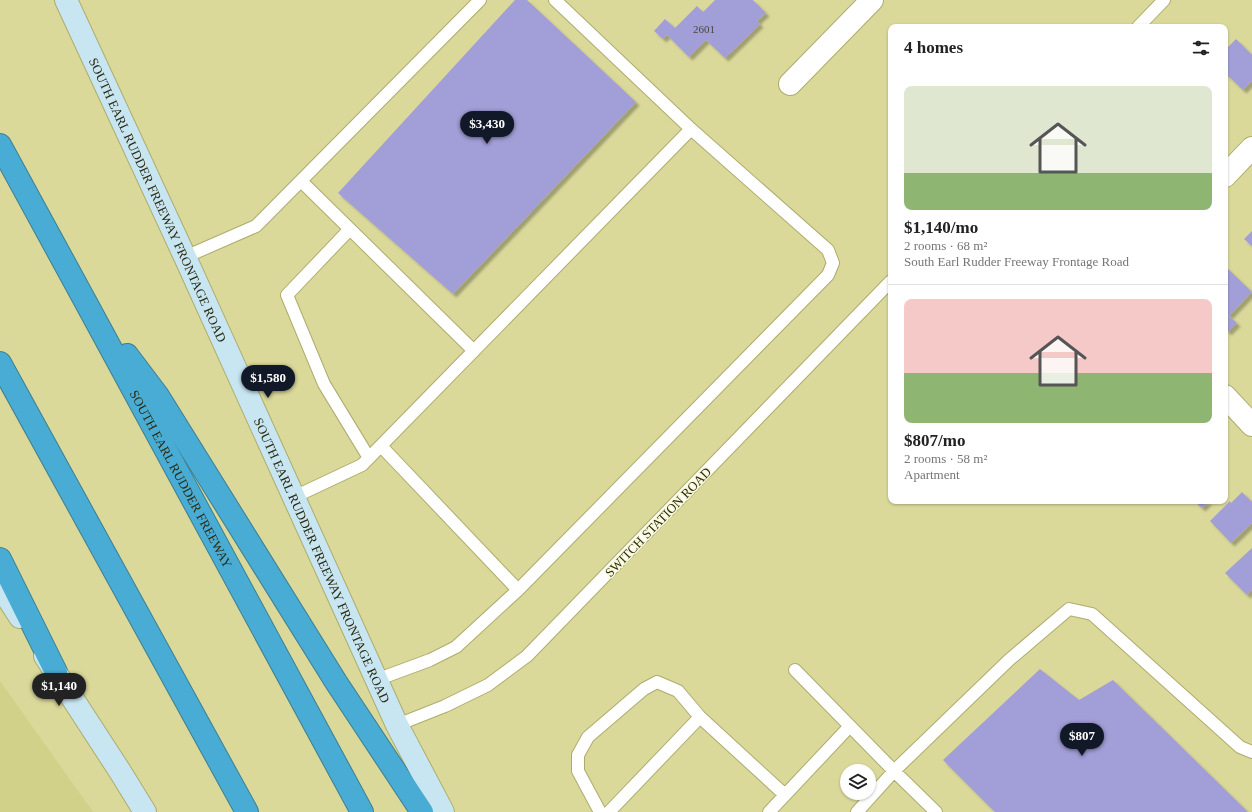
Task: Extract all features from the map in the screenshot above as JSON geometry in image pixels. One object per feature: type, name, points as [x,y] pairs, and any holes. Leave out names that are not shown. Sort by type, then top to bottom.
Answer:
[{"type":"highway","name":"SOUTH EARL RUDDER FREEWAY","points":[[0,145],[362,812]]},
{"type":"highway","points":[[84,298],[158,396],[332,675],[422,812]]},
{"type":"highway","points":[[0,363],[247,812]]},
{"type":"highway","points":[[0,559],[56,672]]},
{"type":"main road","name":"SOUTH EARL RUDDER FREEWAY FRONTAGE ROAD","points":[[66,0],[185,257],[376,680],[397,725],[444,812]]},
{"type":"main road","points":[[0,586],[122,773],[145,812]]},
{"type":"street","points":[[790,84],[872,0]]},
{"type":"street","points":[[1228,173],[1252,148]]},
{"type":"street","points":[[1228,399],[1252,425]]},
{"type":"lane","points":[[185,257],[256,226],[480,0]]},
{"type":"lane","points":[[376,680],[430,660],[456,647],[518,590],[828,275],[833,263],[828,250],[691,129],[555,0]]},
{"type":"lane","points":[[1141,24],[1164,0]]},
{"type":"lane","points":[[294,497],[362,465],[691,129]]},
{"type":"lane","points":[[300,181],[474,351]]},
{"type":"lane","points":[[349,230],[287,295],[324,384],[369,458]]},
{"type":"lane","name":"SWITCH STATION ROAD","points":[[397,725],[445,706],[488,685],[527,656],[888,284]]},
{"type":"lane","points":[[381,446],[518,590]]},
{"type":"lane","points":[[856,812],[894,771],[1009,660],[1069,609],[1092,614],[1240,747],[1252,752]]},
{"type":"lane","points":[[795,670],[936,812]]},
{"type":"lane","points":[[600,812],[578,771],[578,755],[588,737],[644,689],[657,682],[678,691],[700,716],[785,795]]},
{"type":"lane","points":[[609,812],[700,716]]},
{"type":"lane","points":[[769,812],[850,726]]},
{"type":"shaded area","points":[[0,681],[93,812],[0,812]]},
{"type":"building","points":[[515,0],[527,0],[636,102],[453,294],[338,193]]},
{"type":"building","points":[[715,0],[753,0],[766,13],[757,21],[760,24],[725,58],[706,40],[689,57],[667,35],[663,39],[654,31],[665,19],[675,28],[697,6],[703,12]]},
{"type":"building","points":[[1236,39],[1252,55],[1252,81],[1243,90],[1228,76],[1228,47]]},
{"type":"building","points":[[1252,231],[1252,246],[1244,239]]},
{"type":"building","points":[[1228,269],[1252,292],[1229,316],[1237,323],[1228,332]]},
{"type":"building","points":[[1242,492],[1252,502],[1252,523],[1231,543],[1210,521],[1230,501],[1231,503]]},
{"type":"building","points":[[1197,504],[1206,504],[1202,508]]},
{"type":"building","points":[[1252,548],[1252,590],[1247,595],[1225,573]]},
{"type":"building","points":[[1040,669],[1079,700],[1113,680],[1248,812],[995,812],[943,760]]}]
